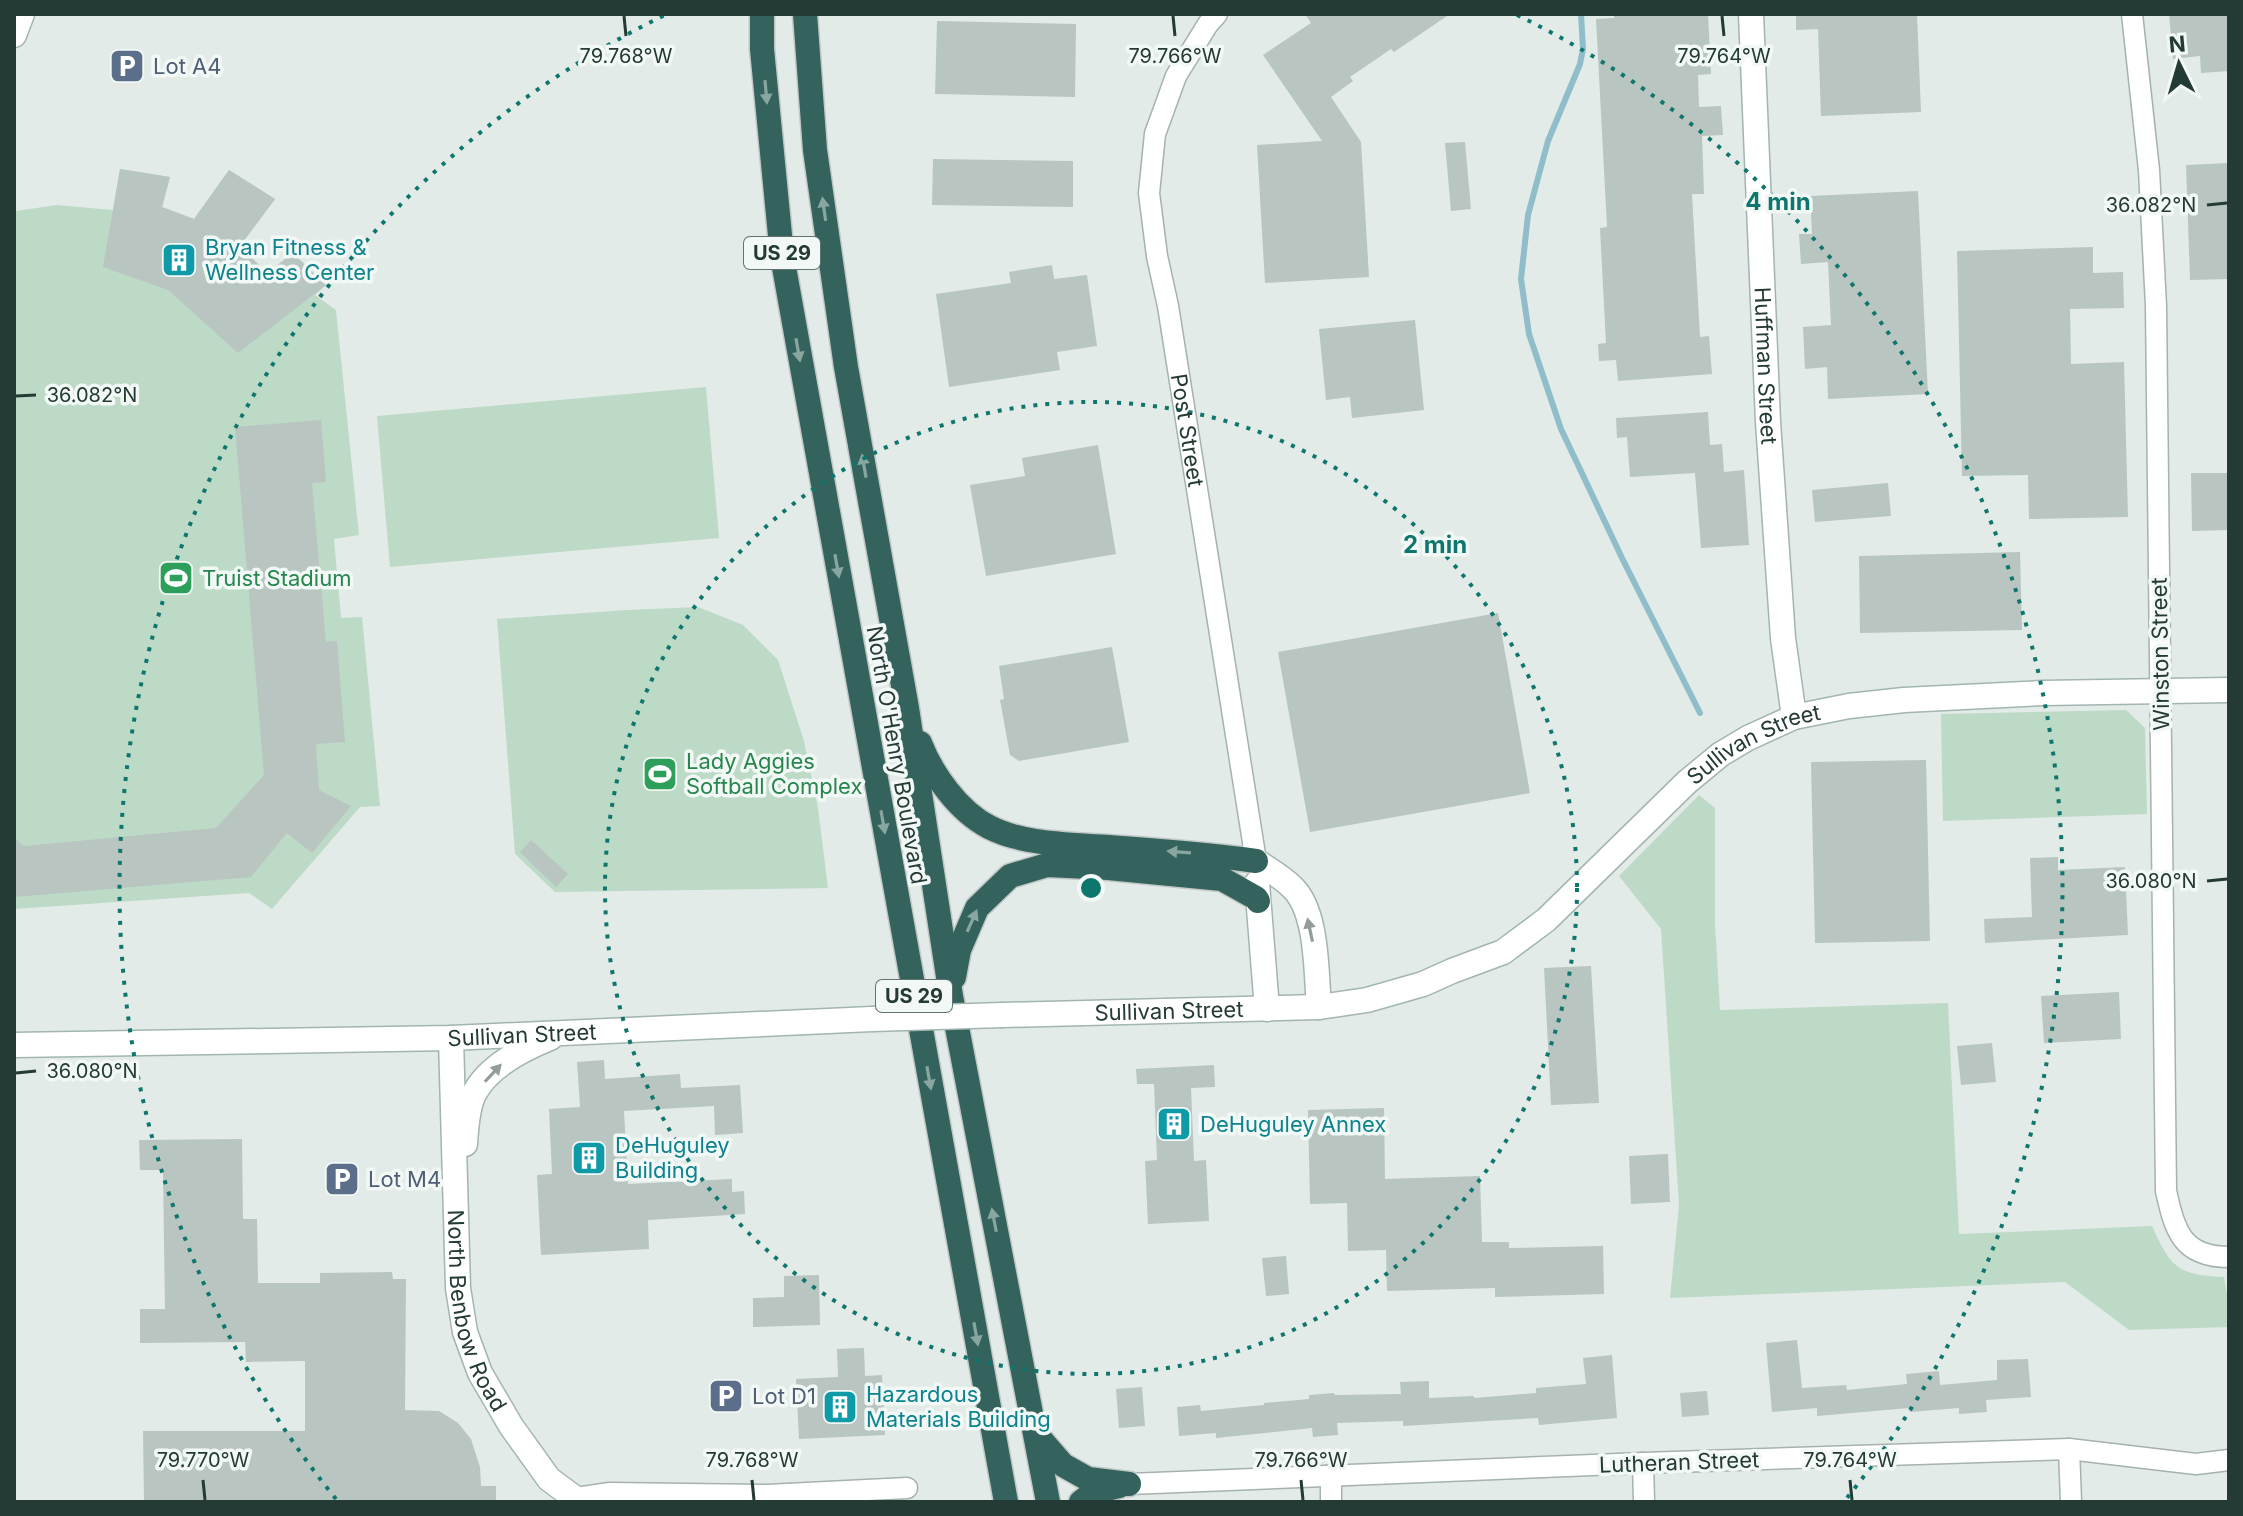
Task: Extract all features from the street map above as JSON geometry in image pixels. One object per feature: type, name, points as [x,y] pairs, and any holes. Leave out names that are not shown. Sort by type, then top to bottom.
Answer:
[{"type":"highway","name":"North O'Henry Boulevard","points":[[762,14],[762,49],[782,256],[1006,1502]]},
{"type":"highway","name":"North O'Henry Boulevard","points":[[805,14],[815,150],[846,367],[907,708],[951,996],[1048,1502]]},
{"type":"highway","points":[[907,708],[928,762],[955,800],[988,827],[1035,842],[1207,854],[1256,861]]},
{"type":"highway","points":[[951,996],[959,950],[977,908],[1010,876],[1047,865],[1222,879],[1258,901]]},
{"type":"highway","points":[[1036,1434],[1063,1465],[1088,1479],[1129,1484]]},
{"type":"highway","points":[[1081,1502],[1094,1492],[1129,1484]]},
{"type":"street","points":[[14,35],[22,14]]},
{"type":"street","name":"Post Street","points":[[1217,14],[1176,76],[1155,134],[1149,193],[1256,861],[1267,1009]]},
{"type":"street","name":"Huffman Street","points":[[1751,14],[1768,422],[1783,638],[1794,717]]},
{"type":"street","name":"Winston Street","points":[[2132,14],[2154,240],[2166,1191],[2176,1231],[2188,1245],[2204,1255],[2229,1257]]},
{"type":"street","name":"Sullivan Street","points":[[14,1045],[451,1038],[872,1019],[1319,1007],[1367,1000],[1423,984],[1503,952],[1546,920],[1687,782],[1748,738],[1794,717],[1849,706],[1904,700],[2043,693],[2229,690]]},
{"type":"street","points":[[1256,861],[1294,888],[1306,909],[1313,938],[1319,1007]]},
{"type":"street","points":[[456,1198],[474,1094],[497,1066],[533,1045],[565,1032]]},
{"type":"street","name":"North Benbow Road","points":[[451,1038],[458,1288],[465,1332],[480,1373],[511,1426],[549,1479],[578,1500]]},
{"type":"street","points":[[2069,1449],[2071,1502]]},
{"type":"street","name":"Lutheran Street","points":[[1129,1484],[2069,1449],[2196,1464],[2229,1460]]},
{"type":"street","points":[[1643,1463],[1644,1502]]},
{"type":"street","points":[[1331,1475],[1331,1502]]},
{"type":"street","points":[[578,1500],[610,1493],[651,1497],[907,1488]]},
{"type":"green space","name":"Truist Stadium","points":[[120,169],[170,177],[162,207],[194,219],[229,170],[275,199],[240,246],[267,273],[293,253],[326,285],[315,295],[336,310],[359,535],[334,539],[341,618],[362,617],[380,806],[360,807],[272,909],[249,893],[14,909],[14,214],[16,211],[57,205],[113,210]]},
{"type":"green space","points":[[706,387],[719,538],[390,567],[377,416]]},
{"type":"green space","name":"Lady Aggies Softball Complex","points":[[698,607],[743,625],[778,660],[804,741],[818,808],[828,888],[555,892],[515,854],[497,619]]},
{"type":"green space","points":[[2126,710],[2145,728],[2147,814],[1943,821],[1941,714]]},
{"type":"green space","points":[[1699,795],[1715,808],[1715,924],[1720,1010],[1948,1003],[1959,1234],[2152,1226],[2165,1251],[2178,1266],[2196,1274],[2224,1277],[2229,1327],[2129,1330],[2065,1282],[1670,1298],[1679,1205],[1661,929],[1619,876]]},
{"type":"building","points":[[1305,14],[1450,14],[1350,77],[1353,81],[1331,97],[1361,142],[1369,277],[1265,283],[1257,145],[1322,141],[1263,55],[1311,23]]},
{"type":"building","points":[[1614,14],[1708,14],[1711,74],[1698,75],[1699,107],[1721,106],[1723,135],[1702,136],[1704,194],[1692,194],[1700,337],[1709,336],[1712,374],[1618,381],[1616,360],[1599,361],[1598,344],[1606,343],[1600,228],[1607,227],[1596,19],[1614,18]]},
{"type":"building","points":[[1796,14],[1917,14],[1921,112],[1821,116],[1818,29],[1796,30]]},
{"type":"building","points":[[2169,14],[2229,14],[2229,71],[2201,73],[2200,56],[2173,59]]},
{"type":"building","points":[[937,21],[1076,24],[1075,97],[935,94]]},
{"type":"building","points":[[1465,142],[1471,209],[1451,211],[1445,143]]},
{"type":"building","points":[[933,159],[1073,161],[1073,207],[932,205]]},
{"type":"building","points":[[2229,163],[2229,279],[2190,280],[2186,165]]},
{"type":"building","name":"Bryan Fitness & Wellness Center","points":[[120,169],[170,177],[162,207],[194,219],[229,170],[275,199],[240,246],[267,273],[293,253],[326,285],[238,353],[168,290],[103,267]]},
{"type":"building","points":[[1918,191],[1928,394],[1828,399],[1827,367],[1805,369],[1803,327],[1831,325],[1828,262],[1801,264],[1799,234],[1812,234],[1810,196]]},
{"type":"building","points":[[2093,247],[2093,273],[2123,272],[2124,308],[2070,309],[2071,364],[2124,362],[2128,517],[2029,519],[2028,475],[1962,476],[1957,251]]},
{"type":"building","points":[[1052,265],[1054,279],[1087,275],[1097,346],[1057,352],[1060,370],[949,387],[936,294],[1011,283],[1009,272]]},
{"type":"building","points":[[1415,320],[1424,410],[1352,418],[1350,397],[1326,400],[1319,329]]},
{"type":"building","points":[[1708,412],[1710,445],[1722,444],[1724,472],[1744,470],[1749,545],[1701,548],[1695,473],[1630,477],[1627,437],[1617,438],[1616,418]]},
{"type":"building","points":[[321,420],[326,482],[312,483],[326,642],[337,641],[345,742],[316,744],[319,790],[351,806],[312,853],[287,833],[251,877],[14,897],[14,837],[24,846],[216,828],[264,775],[235,427]]},
{"type":"building","points":[[1098,445],[1116,554],[986,576],[970,485],[1025,476],[1022,458]]},
{"type":"building","points":[[2191,473],[2229,473],[2229,530],[2192,531]]},
{"type":"building","points":[[1888,483],[1891,516],[1815,522],[1812,490]]},
{"type":"building","points":[[2020,552],[2022,630],[1860,633],[1859,556]]},
{"type":"building","points":[[1498,613],[1530,793],[1310,832],[1278,652]]},
{"type":"building","points":[[1112,647],[1129,742],[1019,761],[1010,755],[1000,700],[1004,699],[999,666]]},
{"type":"building","points":[[1926,760],[1930,941],[1815,943],[1811,762]]},
{"type":"building","points":[[531,840],[568,874],[556,887],[520,852]]},
{"type":"building","points":[[2058,857],[2058,870],[2125,867],[2128,935],[1985,943],[1984,919],[2032,917],[2030,858]]},
{"type":"building","points":[[1591,966],[1599,1103],[1551,1105],[1544,968]]},
{"type":"building","points":[[2119,992],[2121,1039],[2044,1043],[2041,996]]},
{"type":"building","points":[[1992,1043],[1996,1082],[1961,1085],[1957,1046]]},
{"type":"building","name":"DeHuguley Building","points":[[604,1060],[605,1079],[680,1074],[681,1088],[740,1085],[743,1133],[715,1135],[714,1106],[624,1111],[628,1184],[732,1179],[732,1192],[744,1191],[745,1214],[648,1220],[649,1249],[541,1255],[537,1175],[552,1174],[549,1109],[580,1107],[577,1062]]},
{"type":"building","name":"DeHuguley Annex","points":[[1214,1065],[1215,1087],[1191,1088],[1194,1161],[1206,1160],[1209,1221],[1148,1224],[1145,1161],[1157,1160],[1154,1084],[1137,1084],[1136,1069]]},
{"type":"building","points":[[1384,1108],[1385,1179],[1480,1176],[1482,1242],[1509,1242],[1509,1248],[1603,1246],[1604,1294],[1495,1297],[1495,1288],[1387,1291],[1386,1250],[1348,1251],[1347,1203],[1310,1204],[1308,1110]]},
{"type":"building","points":[[242,1139],[243,1219],[257,1219],[258,1283],[320,1283],[320,1273],[392,1272],[393,1279],[406,1279],[405,1410],[439,1411],[458,1423],[471,1439],[480,1467],[481,1486],[496,1486],[496,1502],[144,1502],[143,1431],[305,1431],[305,1361],[246,1362],[245,1342],[140,1343],[140,1309],[165,1309],[163,1170],[140,1170],[139,1140]]},
{"type":"building","points":[[1668,1154],[1670,1202],[1631,1204],[1629,1156]]},
{"type":"building","points":[[1286,1256],[1289,1294],[1266,1296],[1262,1258]]},
{"type":"building","points":[[819,1275],[820,1325],[753,1327],[753,1298],[784,1297],[784,1276]]},
{"type":"building","points":[[1797,1340],[1802,1388],[1846,1385],[1847,1390],[1907,1384],[1906,1374],[1939,1371],[1940,1385],[1997,1380],[1997,1360],[2028,1359],[2031,1397],[1986,1400],[1987,1412],[1959,1414],[1959,1408],[1910,1412],[1909,1408],[1817,1416],[1817,1408],[1772,1412],[1766,1343]]},
{"type":"building","name":"Hazardous Materials Building","points":[[864,1348],[865,1376],[882,1375],[885,1435],[799,1439],[796,1379],[838,1377],[837,1349]]},
{"type":"building","points":[[1612,1355],[1617,1418],[1539,1425],[1538,1418],[1403,1426],[1403,1421],[1337,1423],[1338,1435],[1313,1437],[1312,1428],[1216,1438],[1216,1433],[1179,1436],[1177,1407],[1200,1405],[1201,1411],[1309,1399],[1309,1395],[1401,1394],[1400,1382],[1429,1381],[1429,1398],[1536,1393],[1536,1388],[1586,1384],[1583,1358]]},
{"type":"building","points":[[1142,1387],[1145,1426],[1119,1428],[1116,1389]]},
{"type":"building","points":[[1707,1391],[1709,1415],[1682,1417],[1680,1393]]},
{"type":"waterway","points":[[1581,14],[1583,49],[1580,64],[1548,141],[1528,215],[1521,279],[1529,334],[1561,429],[1700,713]]},
{"type":"place","name":"Lot A4","points":[[127,66]]},
{"type":"place","name":"Bryan Fitness & Wellness Center","points":[[179,260]]},
{"type":"place","name":"Truist Stadium","points":[[176,578]]},
{"type":"place","name":"Lady Aggies Softball Complex","points":[[660,774]]},
{"type":"place","name":"DeHuguley Annex","points":[[1174,1124]]},
{"type":"place","name":"DeHuguley Building","points":[[589,1158]]},
{"type":"place","name":"Lot M4","points":[[342,1179]]},
{"type":"place","name":"Lot D1","points":[[726,1396]]},
{"type":"place","name":"Hazardous Materials Building","points":[[840,1407]]}]
